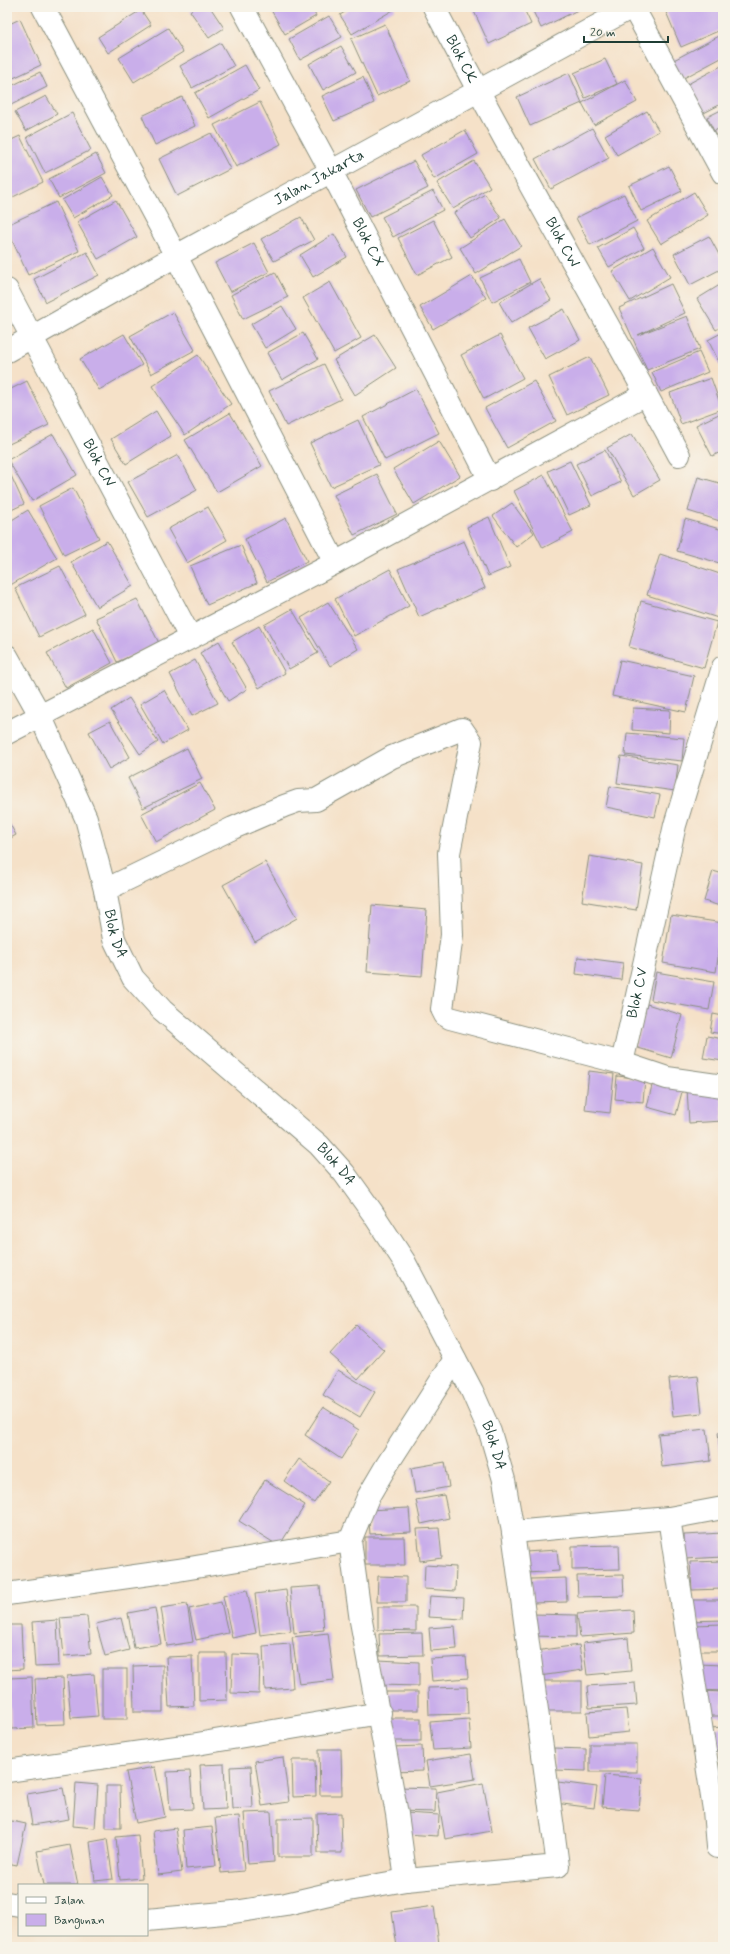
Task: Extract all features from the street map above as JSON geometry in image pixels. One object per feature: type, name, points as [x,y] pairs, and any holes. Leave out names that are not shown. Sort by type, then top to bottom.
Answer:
[{"type":"street","points":[[44,7],[336,563]]},
{"type":"street","name":"Blok CX","points":[[242,7],[331,171],[490,480]]},
{"type":"street","name":"Blok CK","points":[[434,7],[477,91]]},
{"type":"street","points":[[633,7],[723,173]]},
{"type":"street","name":"Jalan Jakarta","points":[[7,351],[176,256],[633,7]]},
{"type":"street","name":"Blok CW","points":[[477,91],[679,455]]},
{"type":"street","name":"Blok CN","points":[[7,290],[190,638]]},
{"type":"street","points":[[7,733],[336,563],[646,394]]},
{"type":"street","name":"Blok DA","points":[[7,656],[40,715],[86,818],[105,890],[114,939],[133,978],[162,1010],[319,1145],[344,1173],[404,1261],[455,1359],[490,1432],[504,1480],[514,1532],[558,1866],[406,1880]]},
{"type":"street","name":"Blok CV","points":[[622,1063],[675,824],[723,667]]},
{"type":"street","points":[[105,890],[262,815],[298,801],[316,800],[392,757],[462,730],[471,742],[449,853],[452,935],[442,1009],[445,1015],[450,1018],[622,1063],[667,1078],[723,1086]]},
{"type":"street","points":[[148,1920],[234,1912],[286,1904],[337,1892],[406,1880],[397,1814],[380,1713],[361,1621],[350,1541],[368,1497],[455,1359]]},
{"type":"street","points":[[514,1532],[669,1518],[723,1508]]},
{"type":"street","points":[[669,1518],[714,1810],[717,1847],[723,1846]]},
{"type":"street","points":[[7,1594],[178,1570],[350,1541]]},
{"type":"street","points":[[7,1771],[191,1745],[380,1713]]},
{"type":"street","points":[[7,1903],[18,1905]]},
{"type":"building","points":[[195,7],[210,7],[224,28],[209,38],[190,11]]},
{"type":"building","points":[[276,7],[311,7],[316,16],[285,34],[271,10]]},
{"type":"building","points":[[353,7],[394,7],[395,9],[352,34],[340,15]]},
{"type":"building","points":[[472,7],[523,7],[531,24],[489,44]]},
{"type":"building","points":[[531,7],[584,7],[541,28]]},
{"type":"building","points":[[679,7],[720,7],[723,14],[723,29],[681,47],[666,12]]},
{"type":"building","points":[[141,10],[151,25],[108,53],[98,37]]},
{"type":"building","points":[[329,16],[342,37],[300,60],[289,39]]},
{"type":"building","points":[[20,19],[41,65],[7,81],[7,25]]},
{"type":"building","points":[[385,24],[410,81],[377,96],[351,39]]},
{"type":"building","points":[[168,28],[183,52],[134,82],[119,58]]},
{"type":"building","points":[[723,34],[723,57],[680,80],[670,62]]},
{"type":"building","points":[[221,43],[234,66],[192,88],[180,66]]},
{"type":"building","points":[[341,46],[356,72],[323,90],[309,64]]},
{"type":"building","points":[[605,59],[617,84],[585,98],[574,73]]},
{"type":"building","points":[[245,65],[259,90],[209,118],[195,93]]},
{"type":"building","points":[[723,65],[723,103],[702,114],[686,85]]},
{"type":"building","points":[[40,72],[47,87],[7,107],[7,88]]},
{"type":"building","points":[[569,73],[582,103],[530,126],[517,97]]},
{"type":"building","points":[[363,77],[374,103],[334,121],[322,96]]},
{"type":"building","points":[[625,80],[637,102],[594,125],[582,103]]},
{"type":"building","points":[[46,96],[57,114],[26,131],[15,112]]},
{"type":"building","points":[[182,97],[195,126],[155,145],[142,116]]},
{"type":"building","points":[[260,102],[281,144],[236,167],[214,125]]},
{"type":"building","points":[[723,109],[723,127],[714,131],[707,117]]},
{"type":"building","points":[[647,111],[659,131],[617,155],[605,135]]},
{"type":"building","points":[[72,113],[91,150],[45,173],[27,137]]},
{"type":"building","points":[[592,128],[609,158],[551,189],[535,159]]},
{"type":"building","points":[[465,130],[478,154],[434,179],[421,155]]},
{"type":"building","points":[[211,133],[230,169],[177,196],[159,159]]},
{"type":"building","points":[[20,136],[43,182],[7,200],[7,142]]},
{"type":"building","points":[[96,154],[106,173],[59,198],[49,179]]},
{"type":"building","points":[[414,161],[428,188],[370,217],[356,190]]},
{"type":"building","points":[[474,161],[490,187],[453,209],[437,183]]},
{"type":"building","points":[[669,166],[682,191],[641,211],[629,186]]},
{"type":"building","points":[[102,177],[113,195],[73,218],[62,200]]},
{"type":"building","points":[[433,191],[443,210],[393,237],[382,217]]},
{"type":"building","points":[[694,192],[708,215],[661,244],[647,221]]},
{"type":"building","points":[[485,194],[501,218],[470,238],[454,213]]},
{"type":"building","points":[[624,194],[637,221],[590,245],[576,218]]},
{"type":"building","points":[[116,200],[137,237],[98,259],[77,222]]},
{"type":"building","points":[[56,202],[79,251],[28,275],[7,229],[7,225]]},
{"type":"building","points":[[301,217],[314,240],[274,261],[261,239]]},
{"type":"building","points":[[505,219],[521,246],[476,274],[460,248]]},
{"type":"building","points":[[433,220],[452,257],[417,275],[398,238]]},
{"type":"building","points":[[633,228],[644,248],[609,267],[598,248]]},
{"type":"building","points":[[334,234],[347,257],[313,277],[300,255]]},
{"type":"building","points":[[709,236],[723,262],[723,268],[690,285],[674,254]]},
{"type":"building","points":[[254,243],[269,272],[230,292],[215,263]]},
{"type":"building","points":[[653,247],[670,277],[630,301],[612,271]]},
{"type":"building","points":[[87,252],[99,275],[46,302],[34,279]]},
{"type":"building","points":[[519,259],[530,282],[492,302],[480,278]]},
{"type":"building","points":[[275,272],[288,297],[243,319],[231,295]]},
{"type":"building","points":[[472,276],[486,298],[433,329],[420,307]]},
{"type":"building","points":[[539,279],[551,300],[511,323],[499,302]]},
{"type":"building","points":[[330,282],[361,338],[334,353],[303,298]]},
{"type":"building","points":[[723,283],[723,326],[716,330],[697,299]]},
{"type":"building","points":[[671,284],[685,313],[638,335],[687,316],[700,349],[647,370],[619,308]]},
{"type":"building","points":[[282,306],[296,329],[265,348],[251,324]]},
{"type":"building","points":[[564,309],[580,340],[545,359],[528,328]]},
{"type":"building","points":[[173,312],[195,350],[151,374],[130,336]]},
{"type":"building","points":[[723,332],[723,370],[708,340]]},
{"type":"building","points":[[303,333],[318,359],[282,380],[267,353]]},
{"type":"building","points":[[124,334],[142,365],[99,390],[80,359]]},
{"type":"building","points":[[375,335],[396,368],[355,395],[334,360]]},
{"type":"building","points":[[500,335],[523,378],[484,399],[461,355]]},
{"type":"building","points":[[699,352],[708,372],[661,392],[652,372]]},
{"type":"building","points":[[198,355],[231,404],[185,435],[152,386]]},
{"type":"building","points":[[590,357],[609,395],[567,415],[549,377]]},
{"type":"building","points":[[324,364],[341,399],[286,426],[269,391]]},
{"type":"building","points":[[711,378],[722,409],[681,424],[670,393]]},
{"type":"building","points":[[27,381],[49,425],[7,445],[7,391]]},
{"type":"building","points":[[534,381],[556,421],[507,448],[485,408]]},
{"type":"building","points":[[416,389],[439,433],[385,460],[363,417]]},
{"type":"building","points":[[156,411],[171,436],[126,464],[111,439]]},
{"type":"building","points":[[723,412],[723,451],[712,456],[696,425]]},
{"type":"building","points":[[230,413],[262,466],[217,492],[185,440]]},
{"type":"building","points":[[358,420],[379,465],[331,487],[310,443]]},
{"type":"building","points":[[53,434],[77,475],[32,501],[8,460]]},
{"type":"building","points":[[632,434],[660,480],[634,495],[607,448]]},
{"type":"building","points":[[439,441],[460,476],[414,504],[393,469]]},
{"type":"building","points":[[605,450],[621,482],[592,496],[576,464]]},
{"type":"building","points":[[178,455],[197,490],[148,517],[128,482]]},
{"type":"building","points":[[570,461],[591,505],[569,515],[548,471]]},
{"type":"building","points":[[7,467],[24,504],[7,512]]},
{"type":"building","points":[[377,474],[397,514],[354,535],[334,495]]},
{"type":"building","points":[[544,475],[573,532],[543,548],[514,491]]},
{"type":"building","points":[[698,477],[723,484],[723,522],[688,511]]},
{"type":"building","points":[[73,488],[99,538],[64,555],[39,506]]},
{"type":"building","points":[[512,503],[534,533],[516,547],[493,516]]},
{"type":"building","points":[[208,507],[227,540],[187,563],[168,529]]},
{"type":"building","points":[[28,510],[57,558],[7,587],[7,523]]},
{"type":"building","points":[[489,517],[510,567],[488,576],[467,527]]},
{"type":"building","points":[[286,518],[307,561],[267,582],[245,539]]},
{"type":"building","points":[[685,519],[723,530],[723,564],[677,551]]},
{"type":"building","points":[[107,541],[133,586],[97,607],[71,562]]},
{"type":"building","points":[[464,541],[485,588],[419,617],[398,569]]},
{"type":"building","points":[[241,545],[257,583],[207,605],[190,566]]},
{"type":"building","points":[[660,554],[723,575],[723,602],[718,618],[647,595]]},
{"type":"building","points":[[60,566],[85,614],[39,637],[15,588]]},
{"type":"building","points":[[390,569],[409,606],[354,636],[335,599]]},
{"type":"building","points":[[137,599],[159,643],[117,662],[96,618]]},
{"type":"building","points":[[641,601],[717,622],[704,668],[629,647]]},
{"type":"building","points":[[328,602],[358,649],[330,666],[301,618]]},
{"type":"building","points":[[292,609],[318,653],[289,669],[264,625]]},
{"type":"building","points":[[259,626],[285,673],[259,688],[232,642]]},
{"type":"building","points":[[93,628],[112,663],[66,688],[47,653]]},
{"type":"building","points":[[219,641],[247,689],[228,701],[200,653]]},
{"type":"building","points":[[195,660],[218,703],[192,716],[170,674]]},
{"type":"building","points":[[620,660],[694,676],[686,712],[612,696]]},
{"type":"building","points":[[164,690],[188,730],[163,744],[140,704]]},
{"type":"building","points":[[129,698],[158,742],[140,754],[111,710]]},
{"type":"building","points":[[633,708],[670,710],[669,733],[632,730]]},
{"type":"building","points":[[110,721],[130,757],[109,769],[89,732]]},
{"type":"building","points":[[627,733],[684,738],[682,761],[625,755]]},
{"type":"building","points":[[187,748],[202,779],[143,808],[128,778]]},
{"type":"building","points":[[621,756],[678,765],[675,791],[617,783]]},
{"type":"building","points":[[200,783],[215,810],[156,842],[141,814]]},
{"type":"building","points":[[610,786],[660,795],[655,817],[606,807]]},
{"type":"building","points":[[7,819],[16,835],[7,840]]},
{"type":"building","points":[[589,856],[643,865],[636,910],[582,901]]},
{"type":"building","points":[[265,862],[297,918],[255,942],[223,885]]},
{"type":"building","points":[[713,871],[723,874],[723,907],[704,901]]},
{"type":"building","points":[[372,905],[427,910],[422,976],[367,972]]},
{"type":"building","points":[[671,915],[723,923],[716,972],[663,963]]},
{"type":"building","points":[[578,957],[623,963],[621,980],[576,974]]},
{"type":"building","points":[[656,972],[714,982],[709,1010],[651,1000]]},
{"type":"building","points":[[647,1004],[682,1015],[671,1058],[635,1047]]},
{"type":"building","points":[[713,1014],[723,1016],[723,1034],[710,1032]]},
{"type":"building","points":[[707,1036],[723,1039],[723,1061],[703,1058]]},
{"type":"building","points":[[589,1071],[614,1074],[610,1113],[585,1110]]},
{"type":"building","points":[[617,1076],[645,1079],[643,1102],[615,1099]]},
{"type":"building","points":[[653,1081],[683,1088],[676,1115],[647,1107]]},
{"type":"building","points":[[721,1088],[723,1121],[689,1123],[687,1089]]},
{"type":"building","points":[[356,1325],[384,1350],[358,1379],[330,1354]]},
{"type":"building","points":[[338,1370],[375,1392],[360,1417],[323,1395]]},
{"type":"building","points":[[698,1376],[702,1413],[673,1416],[669,1379]]},
{"type":"building","points":[[323,1407],[359,1430],[341,1459],[305,1435]]},
{"type":"building","points":[[707,1429],[711,1461],[662,1467],[658,1434]]},
{"type":"building","points":[[723,1431],[723,1469],[722,1469],[718,1432]]},
{"type":"building","points":[[299,1459],[329,1481],[314,1503],[284,1481]]},
{"type":"building","points":[[445,1462],[449,1487],[415,1493],[411,1468]]},
{"type":"building","points":[[265,1480],[305,1505],[279,1546],[239,1521]]},
{"type":"building","points":[[444,1495],[449,1518],[421,1524],[416,1500]]},
{"type":"building","points":[[409,1508],[411,1532],[370,1534],[368,1510]]},
{"type":"building","points":[[439,1528],[442,1558],[420,1561],[417,1529]]},
{"type":"building","points":[[723,1533],[723,1557],[685,1559],[684,1535]]},
{"type":"building","points":[[365,1537],[404,1537],[405,1565],[365,1565]]},
{"type":"building","points":[[619,1545],[620,1569],[572,1570],[572,1546]]},
{"type":"building","points":[[557,1550],[559,1571],[527,1573],[525,1552]]},
{"type":"building","points":[[723,1561],[723,1589],[692,1590],[690,1562]]},
{"type":"building","points":[[425,1565],[456,1567],[455,1591],[424,1589]]},
{"type":"building","points":[[623,1575],[624,1596],[578,1597],[577,1576]]},
{"type":"building","points":[[378,1576],[406,1577],[406,1602],[377,1602]]},
{"type":"building","points":[[566,1578],[567,1602],[532,1603],[531,1579]]},
{"type":"building","points":[[320,1586],[324,1630],[294,1633],[290,1588]]},
{"type":"building","points":[[247,1590],[256,1633],[232,1638],[223,1596]]},
{"type":"building","points":[[286,1590],[291,1631],[260,1635],[255,1594]]},
{"type":"building","points":[[430,1596],[464,1598],[463,1619],[428,1617]]},
{"type":"building","points":[[688,1600],[723,1600],[723,1620],[688,1621]]},
{"type":"building","points":[[221,1602],[228,1633],[196,1640],[189,1609]]},
{"type":"building","points":[[187,1604],[193,1642],[167,1646],[161,1608]]},
{"type":"building","points":[[378,1607],[416,1607],[416,1631],[378,1630]]},
{"type":"building","points":[[155,1608],[161,1644],[134,1648],[128,1613]]},
{"type":"building","points":[[633,1610],[634,1633],[580,1637],[577,1614]]},
{"type":"building","points":[[532,1614],[576,1615],[576,1637],[532,1636]]},
{"type":"building","points":[[87,1616],[91,1654],[64,1656],[60,1618]]},
{"type":"building","points":[[121,1618],[129,1650],[105,1656],[96,1624]]},
{"type":"building","points":[[57,1620],[59,1666],[35,1667],[32,1622]]},
{"type":"building","points":[[723,1624],[723,1651],[695,1651],[694,1625]]},
{"type":"building","points":[[7,1625],[21,1625],[23,1669],[7,1670]]},
{"type":"building","points":[[455,1626],[457,1649],[431,1651],[429,1628]]},
{"type":"building","points":[[328,1633],[334,1680],[299,1684],[292,1637]]},
{"type":"building","points":[[422,1633],[423,1655],[380,1656],[379,1634]]},
{"type":"building","points":[[628,1638],[631,1671],[587,1675],[583,1643]]},
{"type":"building","points":[[290,1644],[293,1688],[265,1690],[263,1646]]},
{"type":"building","points":[[579,1645],[583,1670],[539,1676],[535,1651]]},
{"type":"building","points":[[199,1653],[226,1653],[227,1700],[199,1701]]},
{"type":"building","points":[[232,1654],[260,1655],[259,1694],[231,1693]]},
{"type":"building","points":[[192,1656],[194,1706],[169,1707],[166,1657]]},
{"type":"building","points":[[466,1657],[468,1678],[432,1681],[430,1659]]},
{"type":"building","points":[[378,1660],[419,1662],[419,1686],[378,1685]]},
{"type":"building","points":[[698,1664],[723,1665],[723,1691],[696,1690]]},
{"type":"building","points":[[163,1665],[163,1712],[134,1712],[133,1666]]},
{"type":"building","points":[[102,1669],[127,1669],[127,1719],[102,1719]]},
{"type":"building","points":[[94,1674],[98,1716],[71,1718],[67,1676]]},
{"type":"building","points":[[32,1677],[34,1728],[11,1729],[9,1678]]},
{"type":"building","points":[[63,1678],[65,1724],[37,1725],[35,1679]]},
{"type":"building","points":[[543,1681],[582,1681],[582,1711],[543,1711]]},
{"type":"building","points":[[635,1683],[637,1705],[589,1708],[587,1686]]},
{"type":"building","points":[[467,1687],[468,1714],[429,1715],[428,1688]]},
{"type":"building","points":[[702,1691],[723,1692],[723,1716],[701,1716]]},
{"type":"building","points":[[385,1692],[418,1692],[418,1710],[385,1710]]},
{"type":"building","points":[[626,1709],[629,1732],[589,1736],[587,1712]]},
{"type":"building","points":[[385,1718],[421,1718],[421,1741],[385,1741]]},
{"type":"building","points":[[469,1719],[471,1748],[433,1750],[430,1722]]},
{"type":"building","points":[[723,1727],[723,1750],[713,1750],[711,1728]]},
{"type":"building","points":[[590,1744],[637,1744],[637,1772],[590,1772]]},
{"type":"building","points":[[422,1746],[423,1771],[391,1772],[390,1747]]},
{"type":"building","points":[[554,1748],[586,1749],[586,1771],[554,1770]]},
{"type":"building","points":[[319,1749],[341,1749],[342,1795],[320,1795]]},
{"type":"building","points":[[471,1754],[475,1779],[430,1786],[426,1761]]},
{"type":"building","points":[[283,1757],[289,1802],[262,1806],[255,1761]]},
{"type":"building","points":[[292,1760],[315,1760],[316,1796],[293,1797]]},
{"type":"building","points":[[224,1764],[226,1809],[203,1810],[200,1765]]},
{"type":"building","points":[[251,1766],[253,1808],[232,1809],[230,1767]]},
{"type":"building","points":[[155,1767],[165,1817],[136,1823],[126,1772]]},
{"type":"building","points":[[190,1771],[193,1809],[170,1810],[167,1772]]},
{"type":"building","points":[[605,1775],[642,1778],[639,1810],[602,1807]]},
{"type":"building","points":[[558,1782],[597,1787],[594,1808],[555,1803]]},
{"type":"building","points":[[76,1783],[98,1785],[95,1828],[73,1826]]},
{"type":"building","points":[[483,1783],[492,1831],[445,1839],[437,1792]]},
{"type":"building","points":[[106,1786],[120,1786],[121,1828],[106,1828]]},
{"type":"building","points":[[397,1787],[436,1788],[435,1812],[397,1811]]},
{"type":"building","points":[[63,1788],[69,1819],[32,1825],[27,1794]]},
{"type":"building","points":[[271,1812],[274,1862],[248,1864],[244,1813]]},
{"type":"building","points":[[341,1813],[342,1853],[318,1853],[317,1814]]},
{"type":"building","points":[[405,1813],[439,1815],[438,1836],[405,1834]]},
{"type":"building","points":[[239,1816],[244,1871],[221,1873],[215,1818]]},
{"type":"building","points":[[313,1818],[313,1857],[278,1857],[278,1819]]},
{"type":"building","points":[[7,1820],[26,1824],[17,1865],[7,1863]]},
{"type":"building","points":[[212,1827],[216,1866],[186,1869],[183,1830]]},
{"type":"building","points":[[176,1828],[182,1872],[158,1875],[153,1831]]},
{"type":"building","points":[[138,1835],[142,1878],[120,1880],[116,1837]]},
{"type":"building","points":[[107,1839],[113,1879],[95,1881],[90,1842]]},
{"type":"building","points":[[70,1845],[78,1884],[44,1884],[37,1851]]},
{"type":"building","points":[[434,1906],[439,1944],[415,1947],[397,1947],[392,1912]]}]
